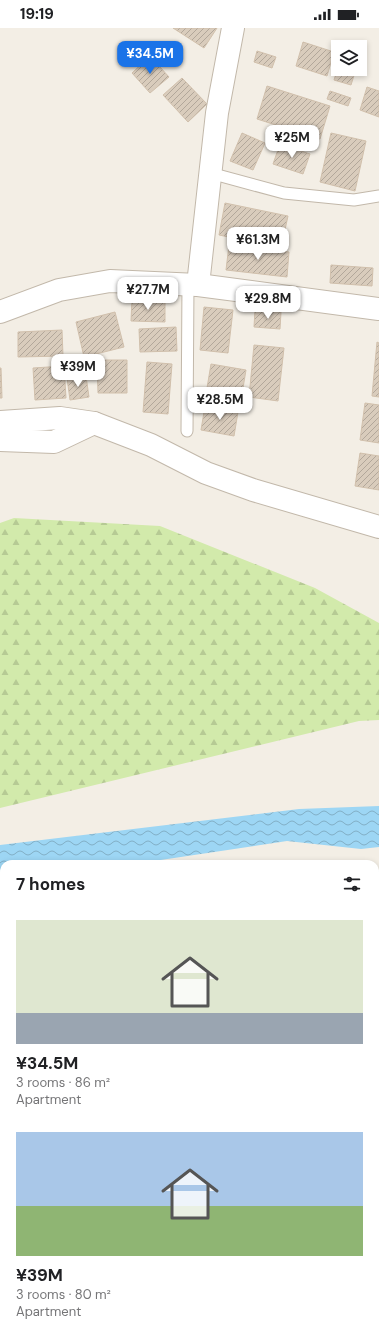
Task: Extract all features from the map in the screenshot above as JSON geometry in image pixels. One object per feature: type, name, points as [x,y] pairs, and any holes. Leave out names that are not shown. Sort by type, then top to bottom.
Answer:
[{"type":"street","points":[[193,285],[210,173],[217,113],[233,28]]},
{"type":"street","points":[[0,312],[60,290],[110,281],[193,285],[379,309]]},
{"type":"street","points":[[0,422],[60,418],[94,423],[151,445],[206,473],[254,490],[379,527]]},
{"type":"street","points":[[0,440],[54,442],[94,423]]},
{"type":"lane","points":[[210,173],[284,193],[354,200],[379,196]]},
{"type":"lane","points":[[187,431],[193,285]]},
{"type":"green space","points":[[14,518],[160,526],[315,588],[379,623],[379,720],[359,721],[0,808],[0,523]]},
{"type":"water","points":[[379,806],[379,847],[361,849],[287,841],[161,860],[0,860],[0,845],[299,809]]},
{"type":"building","points":[[173,28],[217,28],[204,48]]},
{"type":"building","points":[[303,42],[331,51],[331,62],[327,76],[296,66]]},
{"type":"building","points":[[257,51],[276,57],[272,68],[254,62]]},
{"type":"building","points":[[150,56],[169,77],[150,93],[132,73]]},
{"type":"building","points":[[335,76],[354,76],[351,85],[334,80]]},
{"type":"building","points":[[182,78],[207,104],[188,122],[163,95]]},
{"type":"building","points":[[267,86],[330,106],[320,139],[257,119]]},
{"type":"building","points":[[367,87],[379,91],[379,117],[360,110]]},
{"type":"building","points":[[330,91],[351,98],[348,106],[327,99]]},
{"type":"building","points":[[242,133],[265,143],[253,170],[230,161]]},
{"type":"building","points":[[331,133],[366,141],[355,191],[320,182]]},
{"type":"building","points":[[280,144],[310,154],[303,174],[273,164]]},
{"type":"building","points":[[225,203],[288,216],[281,248],[219,235]]},
{"type":"building","points":[[229,245],[289,252],[287,277],[226,270]]},
{"type":"building","points":[[331,265],[373,268],[372,286],[330,283]]},
{"type":"building","points":[[132,299],[165,300],[165,322],[131,321]]},
{"type":"building","points":[[204,307],[233,310],[228,353],[200,350]]},
{"type":"building","points":[[255,310],[281,312],[280,329],[254,327]]},
{"type":"building","points":[[115,312],[124,347],[84,357],[76,322]]},
{"type":"building","points":[[176,327],[177,351],[140,352],[139,329]]},
{"type":"building","points":[[62,330],[63,356],[18,357],[18,332]]},
{"type":"building","points":[[377,342],[379,343],[379,397],[372,396]]},
{"type":"building","points":[[254,345],[284,348],[278,401],[249,397]]},
{"type":"building","points":[[97,360],[127,360],[127,393],[98,393]]},
{"type":"building","points":[[147,362],[172,364],[168,414],[143,412]]},
{"type":"building","points":[[211,364],[246,370],[242,394],[207,388]]},
{"type":"building","points":[[64,366],[66,398],[35,400],[33,368]]},
{"type":"building","points":[[1,368],[2,398],[0,398]]},
{"type":"building","points":[[86,376],[89,397],[70,400],[67,378]]},
{"type":"building","points":[[365,403],[379,405],[379,443],[360,440]]},
{"type":"building","points":[[205,406],[238,412],[234,436],[201,430]]},
{"type":"building","points":[[360,453],[379,456],[379,490],[355,486]]}]
